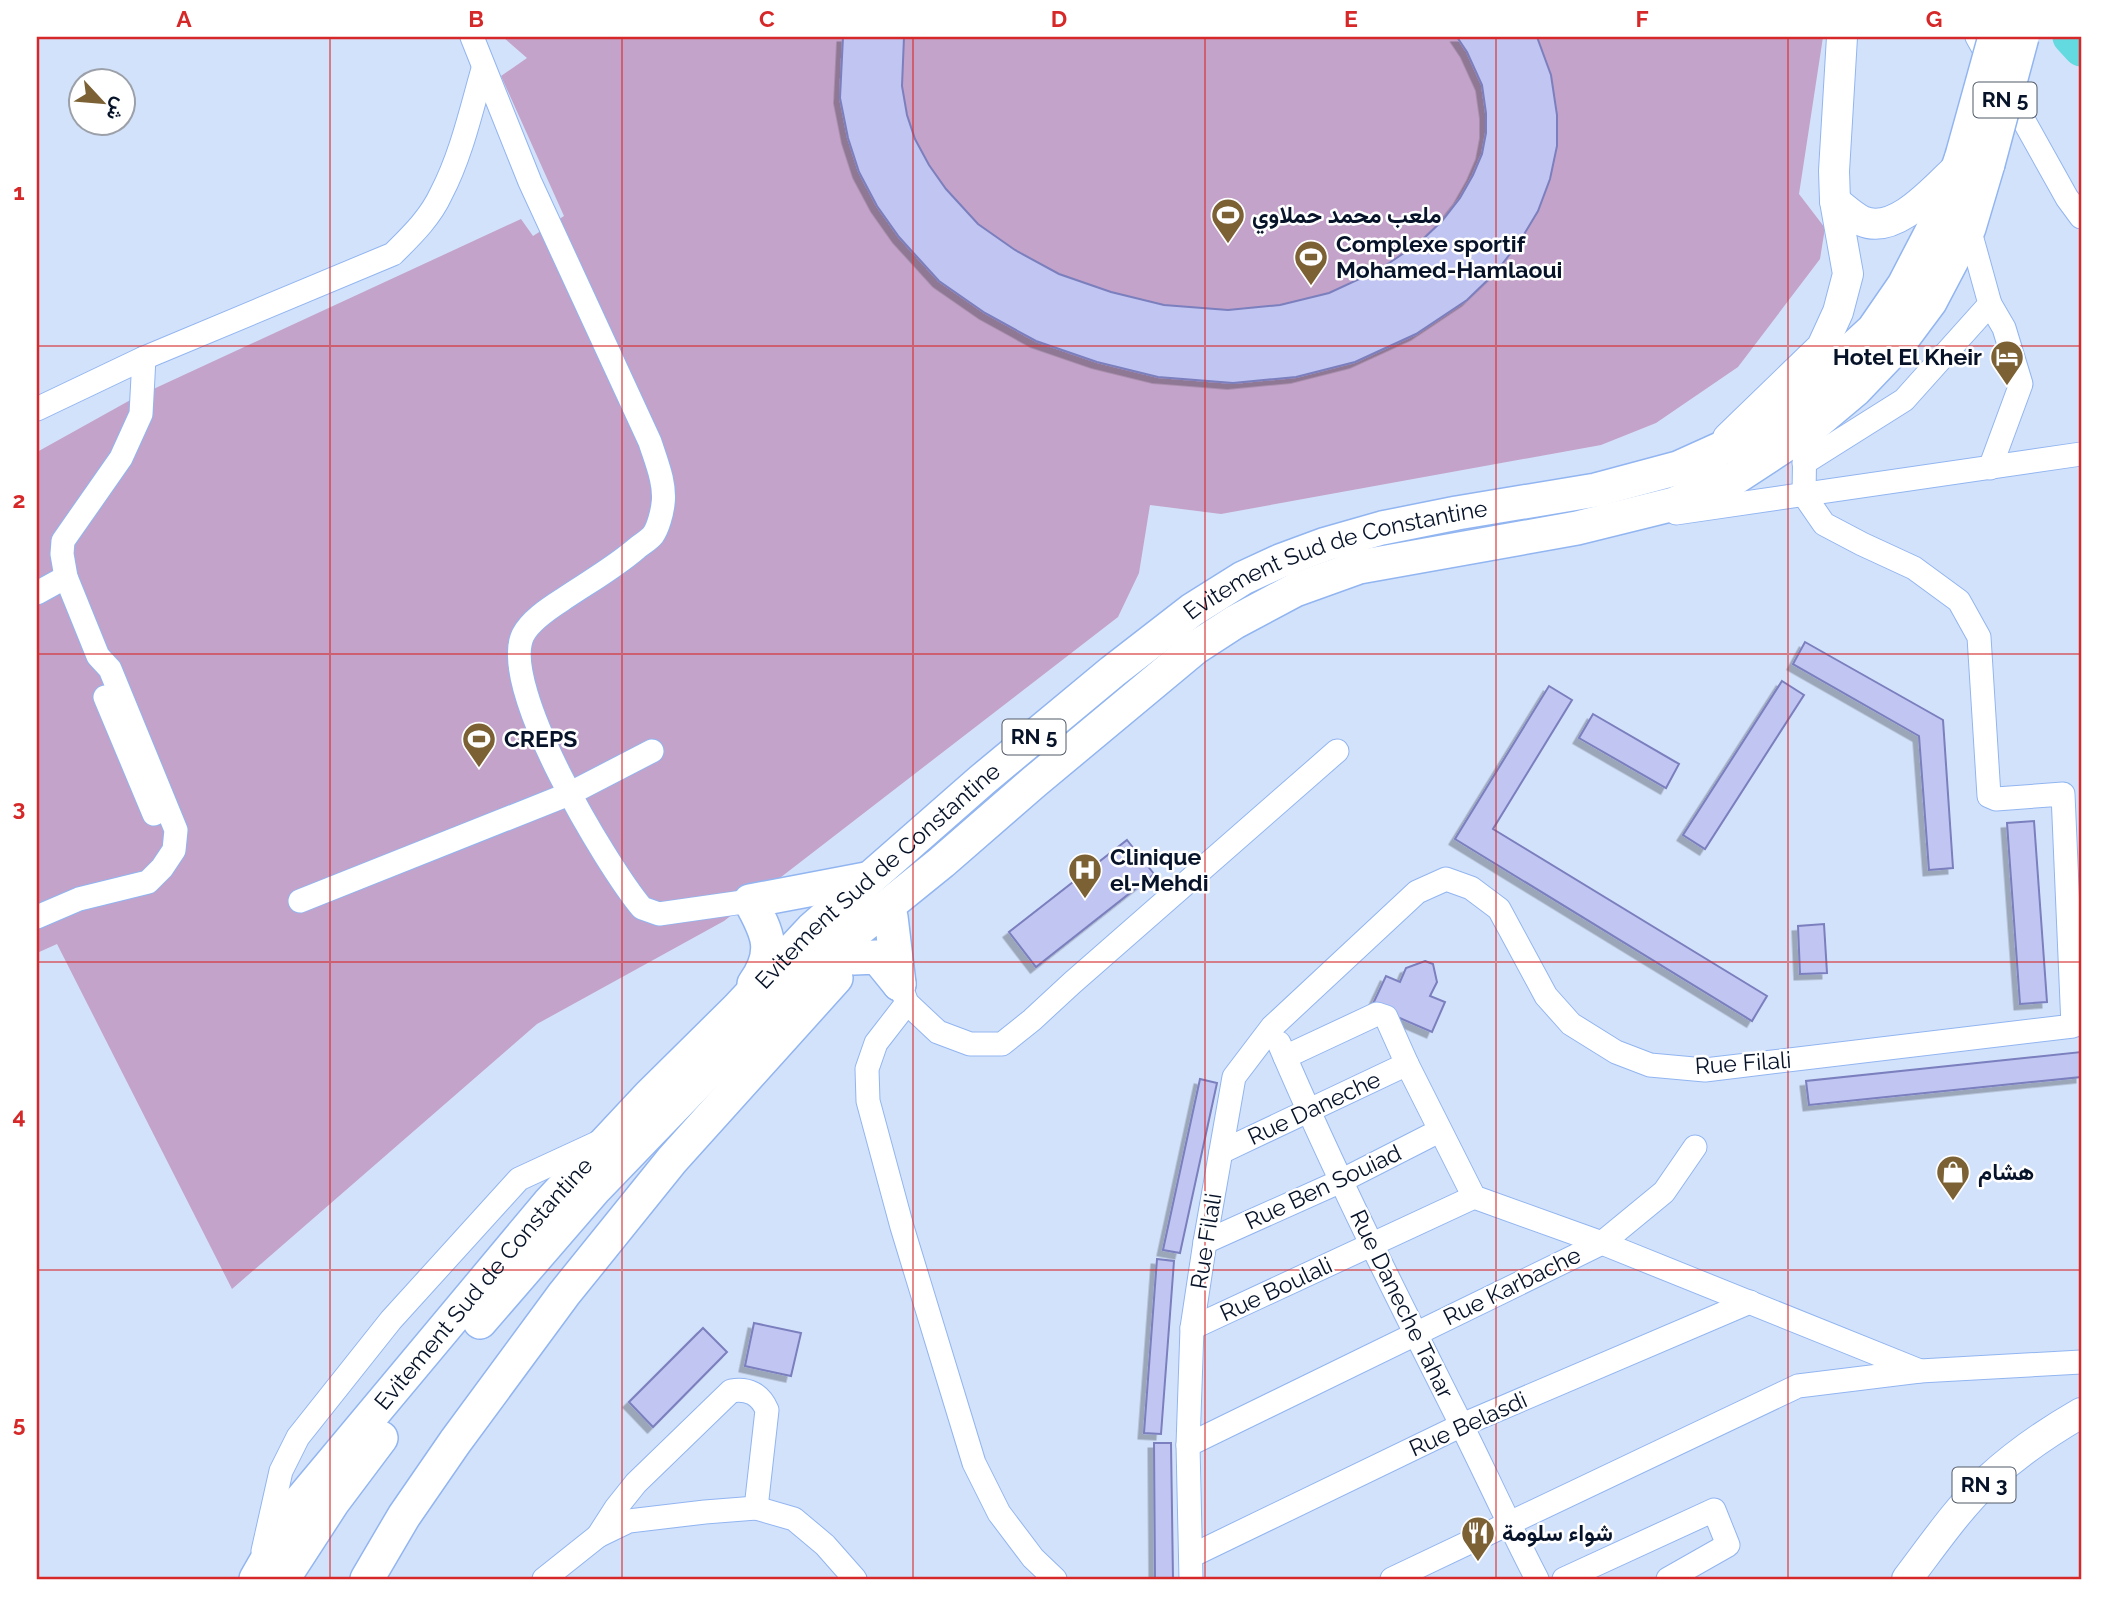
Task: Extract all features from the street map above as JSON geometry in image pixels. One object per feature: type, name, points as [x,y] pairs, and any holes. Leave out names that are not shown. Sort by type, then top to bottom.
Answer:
[{"type":"highway","name":"RN 5","points":[[1970,162],[1995,37]]},
{"type":"highway","name":"RN 5","points":[[1970,162],[2022,37]]},
{"type":"highway","name":"Evitement Sud de Constantine","points":[[266,1579],[333,1502],[386,1431],[595,1189],[704,1076],[848,938],[1195,648],[1235,622],[1295,590],[1359,567],[1577,528],[1674,503],[1805,448],[1855,390],[1899,345],[1930,302],[1969,228],[1970,162]]},
{"type":"highway","name":"Evitement Sud de Constantine","points":[[266,1579],[301,1500],[549,1203],[812,929],[1112,672],[1192,610],[1243,578],[1279,561],[1382,528],[1596,490],[1678,468],[1729,445],[1786,410],[1873,330],[1904,285],[1970,162]]},
{"type":"highway","points":[[367,1579],[404,1516],[564,1294],[672,1160],[942,862]]},
{"type":"highway","points":[[737,1009],[761,974],[768,954],[769,943],[765,931],[750,901],[869,879]]},
{"type":"highway","points":[[891,917],[903,993]]},
{"type":"highway","points":[[854,957],[877,957],[903,993]]},
{"type":"main road","points":[[1716,451],[1822,347],[1838,312],[1849,274],[1835,201],[1834,171],[1842,37]]},
{"type":"main road","points":[[1835,201],[1864,222],[1885,223],[1912,209],[1970,162]]},
{"type":"main road","name":"RN 3","points":[[1907,1579],[1950,1523],[1989,1480],[2037,1438],[2081,1413]]},
{"type":"street","points":[[472,37],[530,182],[650,442],[661,476],[664,503],[654,533],[623,560],[551,607],[524,632],[518,645],[528,704],[569,794],[642,908],[659,914],[750,901]]},
{"type":"street","points":[[1977,37],[2067,198],[2081,217]]},
{"type":"street","points":[[37,410],[144,358],[393,254],[422,225],[441,195],[459,148],[483,69]]},
{"type":"street","points":[[1969,228],[1990,304],[2004,328],[2021,384],[1990,468]]},
{"type":"street","points":[[1804,495],[1805,448],[1904,400],[1990,304]]},
{"type":"street","points":[[37,917],[79,899],[148,882],[174,850],[175,841],[162,830],[103,694],[98,656],[66,577],[62,554],[63,541],[121,458],[141,414],[144,358]]},
{"type":"street","points":[[1577,528],[2081,454]]},
{"type":"street","name":"Rue Filali","points":[[1191,1579],[1188,1445],[1192,1328],[1234,1077],[1272,1027],[1417,892],[1446,879],[1471,888],[1499,909],[1545,996],[1571,1024],[1616,1052],[1650,1065],[1705,1070],[2070,1028],[2073,1023],[2077,993],[2072,793],[1996,799],[1989,796],[1979,637],[1959,601],[1914,568],[1824,524],[1804,495]]},
{"type":"street","points":[[37,593],[66,577]]},
{"type":"street","points":[[300,901],[569,794],[652,751]]},
{"type":"street","points":[[1055,1579],[1033,1558],[999,1513],[975,1463],[902,1227],[871,1114],[867,1069],[876,1043],[903,993],[939,1032],[970,1044],[1002,1044],[1337,751]]},
{"type":"street","points":[[1285,1056],[1377,1014],[1386,1017],[1406,1064],[1474,1197],[1602,1243],[1920,1371]]},
{"type":"street","name":"Rue Daneche Tahar","points":[[1272,1027],[1371,1244],[1537,1579]]},
{"type":"street","name":"Rue Daneche","points":[[1221,1152],[1406,1064]]},
{"type":"street","name":"Rue Ben Souiad","points":[[1205,1241],[1341,1181],[1439,1131]]},
{"type":"street","points":[[266,1579],[281,1471],[306,1426],[391,1320],[519,1179],[610,1138]]},
{"type":"street","name":"Rue Karbache","points":[[1188,1445],[1602,1243],[1664,1192],[1695,1147]]},
{"type":"street","name":"Rue Boulali","points":[[1192,1328],[1474,1197]]},
{"type":"street","name":"Rue Belasdi","points":[[1191,1556],[1462,1425],[1750,1301]]},
{"type":"street","points":[[1392,1579],[1798,1386],[1920,1371],[2081,1362]]},
{"type":"street","points":[[598,1536],[636,1483],[731,1391],[742,1389],[762,1400],[767,1410],[756,1508]]},
{"type":"street","points":[[544,1579],[598,1536],[629,1521],[756,1508],[794,1519],[825,1545],[855,1579]]},
{"type":"street","points":[[1564,1579],[1712,1510],[1716,1512],[1728,1545],[1680,1577]]},
{"type":"shaded area","name":"CREPS","points":[[503,37],[1823,37],[1799,194],[1825,228],[1820,259],[1738,367],[1656,423],[1601,445],[1221,514],[1150,505],[1139,573],[1118,617],[724,921],[537,1024],[232,1289],[57,944],[37,953],[37,452],[134,398],[521,219],[533,236],[564,216],[501,76],[527,58]]},
{"type":"building","points":[[843,37],[904,37],[902,86],[915,139],[946,189],[978,224],[1015,250],[1059,274],[1111,292],[1164,305],[1228,310],[1280,305],[1329,293],[1379,270],[1420,242],[1442,221],[1460,198],[1482,154],[1486,133],[1482,85],[1457,37],[1537,37],[1551,75],[1557,115],[1557,146],[1550,179],[1538,211],[1520,241],[1496,272],[1467,300],[1416,334],[1355,362],[1296,377],[1233,383],[1158,377],[1097,362],[1036,341],[985,313],[939,281],[899,237],[877,206],[859,172],[848,138],[840,98]]},
{"type":"building","points":[[1805,642],[1943,720],[1953,868],[1929,870],[1919,736],[1793,664]]},
{"type":"building","points":[[1782,681],[1804,695],[1705,849],[1683,835]]},
{"type":"building","points":[[1549,686],[1572,700],[1493,829],[1767,996],[1752,1021],[1455,839]]},
{"type":"building","points":[[1593,714],[1679,764],[1666,788],[1579,738]]},
{"type":"building","points":[[2034,821],[2047,1002],[2020,1004],[2007,823]]},
{"type":"building","points":[[1127,840],[1154,874],[1036,967],[1009,932]]},
{"type":"building","points":[[1824,924],[1827,973],[1800,974],[1798,926]]},
{"type":"building","points":[[1425,961],[1433,964],[1437,982],[1430,996],[1445,1002],[1432,1032],[1372,1006],[1386,976],[1400,982],[1406,968]]},
{"type":"building","points":[[2081,1052],[2081,1077],[1809,1105],[1806,1081]]},
{"type":"building","points":[[1200,1079],[1217,1083],[1180,1253],[1163,1250]]},
{"type":"building","points":[[1157,1259],[1174,1261],[1161,1434],[1144,1433]]},
{"type":"building","points":[[754,1323],[801,1333],[791,1376],[745,1366]]},
{"type":"building","points":[[703,1328],[727,1352],[653,1427],[629,1402]]},
{"type":"building","points":[[1154,1443],[1171,1443],[1173,1579],[1155,1579]]},
{"type":"waterway","points":[[2070,37],[2081,49]]},
{"type":"place","name":"ملعب محمد حملاوي","points":[[1228,245]]},
{"type":"place","name":"Complexe sportif Mohamed-Hamlaoui","points":[[1311,287]]},
{"type":"place","name":"Hotel El Kheir","points":[[2007,387]]},
{"type":"place","name":"CREPS","points":[[479,769]]},
{"type":"place","name":"Clinique el-Mehdi","points":[[1085,900]]},
{"type":"place","name":"هشام","points":[[1953,1202]]},
{"type":"place","name":"شواء سلومة","points":[[1478,1563]]}]
